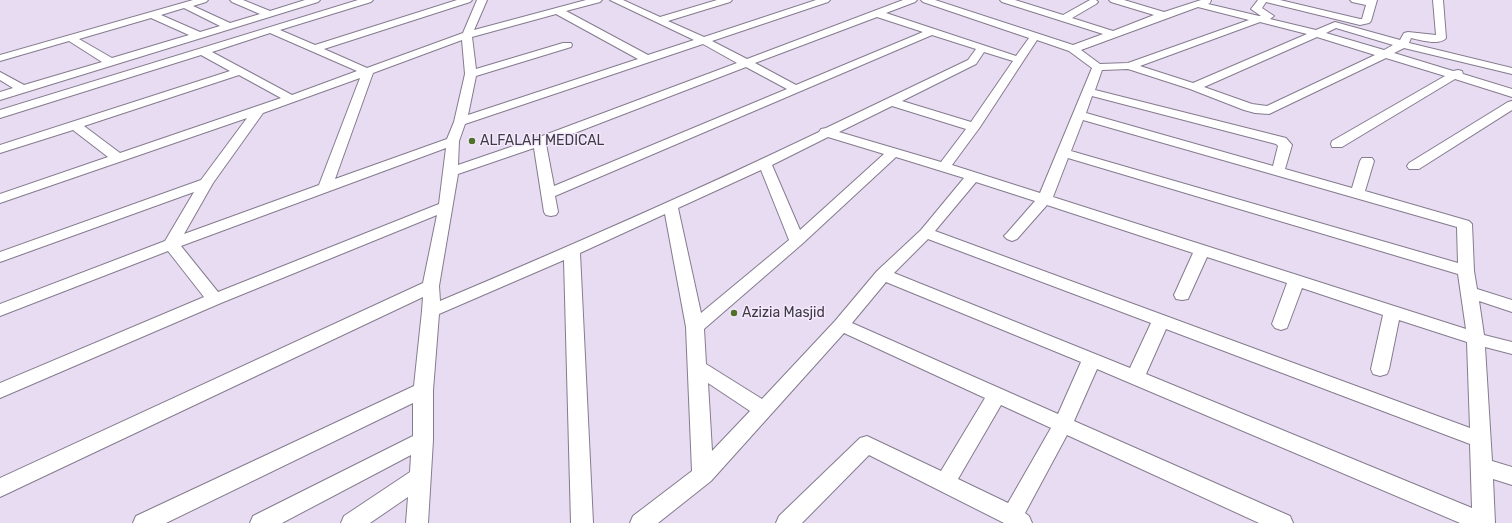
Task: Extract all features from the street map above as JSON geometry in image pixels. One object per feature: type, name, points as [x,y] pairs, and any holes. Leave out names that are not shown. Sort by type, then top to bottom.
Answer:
[{"type":"street","points":[[0,58],[203,0]]},
{"type":"street","points":[[235,0],[269,14]]},
{"type":"street","points":[[0,96],[315,0]]},
{"type":"street","points":[[0,114],[368,0]]},
{"type":"street","points":[[0,199],[291,99],[468,35],[597,0]]},
{"type":"street","points":[[615,0],[704,41],[796,89]]},
{"type":"street","points":[[660,20],[711,2],[727,0]]},
{"type":"street","points":[[460,122],[825,0]]},
{"type":"street","points":[[451,172],[539,142],[744,63],[879,14],[912,0]]},
{"type":"street","points":[[926,0],[1073,49],[1098,67],[1129,66],[1269,16],[1256,9],[1263,0]]},
{"type":"street","points":[[1007,0],[1113,34]]},
{"type":"street","points":[[1114,0],[1164,15]]},
{"type":"street","points":[[1268,0],[1360,22],[1366,21],[1371,1],[1355,0]]},
{"type":"street","points":[[1129,66],[1252,108],[1269,110],[1385,54],[1403,44],[1408,35],[1435,39],[1441,38],[1438,0]]},
{"type":"street","points":[[312,49],[480,1]]},
{"type":"street","points":[[417,523],[423,440],[423,390],[431,311],[431,286],[446,206],[451,172],[453,141],[460,122],[471,74],[468,35],[480,1]]},
{"type":"street","points":[[1063,18],[1093,2]]},
{"type":"street","points":[[1073,49],[1201,2],[1316,33],[1512,93]]},
{"type":"street","points":[[184,6],[229,26]]},
{"type":"street","points":[[558,11],[647,59]]},
{"type":"street","points":[[879,14],[1019,60]]},
{"type":"street","points":[[152,15],[198,35]]},
{"type":"street","points":[[1194,87],[1335,25],[1403,44],[1512,71]]},
{"type":"street","points":[[271,30],[368,72]]},
{"type":"street","points":[[548,194],[933,31]]},
{"type":"street","points":[[944,167],[974,127],[1035,36]]},
{"type":"street","points":[[71,38],[110,62]]},
{"type":"street","points":[[471,74],[567,45]]},
{"type":"street","points":[[431,311],[572,251],[764,163],[825,132],[972,62],[982,48]]},
{"type":"street","points":[[202,51],[238,72],[291,99]]},
{"type":"street","points":[[1336,144],[1452,75],[1480,63]]},
{"type":"street","points":[[1012,236],[1045,199],[1098,67]]},
{"type":"street","points":[[0,149],[238,72]]},
{"type":"street","points":[[325,187],[368,72]]},
{"type":"street","points":[[0,75],[22,89]]},
{"type":"street","points":[[1089,92],[1281,141],[1285,145],[1285,149],[1278,171]]},
{"type":"street","points":[[890,102],[974,127]]},
{"type":"street","points":[[1414,166],[1512,105]]},
{"type":"street","points":[[171,244],[206,183],[259,110]]},
{"type":"street","points":[[883,275],[1135,377],[1484,523],[1476,339],[1466,271],[1464,224],[1079,115]]},
{"type":"street","points":[[75,125],[118,158]]},
{"type":"street","points":[[825,132],[973,176],[1476,339],[1512,348]]},
{"type":"street","points":[[0,310],[171,244],[453,141]]},
{"type":"street","points":[[539,142],[551,212]]},
{"type":"street","points":[[695,327],[797,242],[894,152]]},
{"type":"street","points":[[1064,153],[1466,271]]},
{"type":"street","points":[[1357,193],[1367,161]]},
{"type":"street","points":[[764,163],[797,242]]},
{"type":"street","points":[[641,523],[704,475],[841,325],[883,275],[926,233],[973,176]]},
{"type":"street","points":[[0,257],[206,183]]},
{"type":"street","points":[[670,205],[695,327],[704,475]]},
{"type":"street","points":[[0,391],[215,299],[446,206]]},
{"type":"street","points":[[926,233],[1161,322],[1481,440]]},
{"type":"street","points":[[171,244],[215,299]]},
{"type":"street","points":[[1182,294],[1202,250]]},
{"type":"street","points":[[572,251],[582,523]]},
{"type":"street","points":[[1281,324],[1296,280]]},
{"type":"street","points":[[0,488],[431,286]]},
{"type":"street","points":[[1469,292],[1512,306]]},
{"type":"street","points":[[1380,369],[1392,312]]},
{"type":"street","points":[[1135,377],[1161,322]]},
{"type":"street","points":[[841,325],[1282,523]]},
{"type":"street","points":[[787,523],[867,444],[1016,520],[1063,424],[1091,360]]},
{"type":"street","points":[[698,368],[763,409]]},
{"type":"street","points":[[144,523],[423,390]]},
{"type":"street","points":[[946,483],[997,394]]},
{"type":"street","points":[[261,523],[423,440]]},
{"type":"street","points":[[1482,467],[1512,476]]},
{"type":"street","points":[[352,523],[420,477]]},
{"type":"place","name":"ALFALAH MEDICAL","points":[[472,141]]},
{"type":"place","name":"Azizia Masjid","points":[[734,313]]}]
